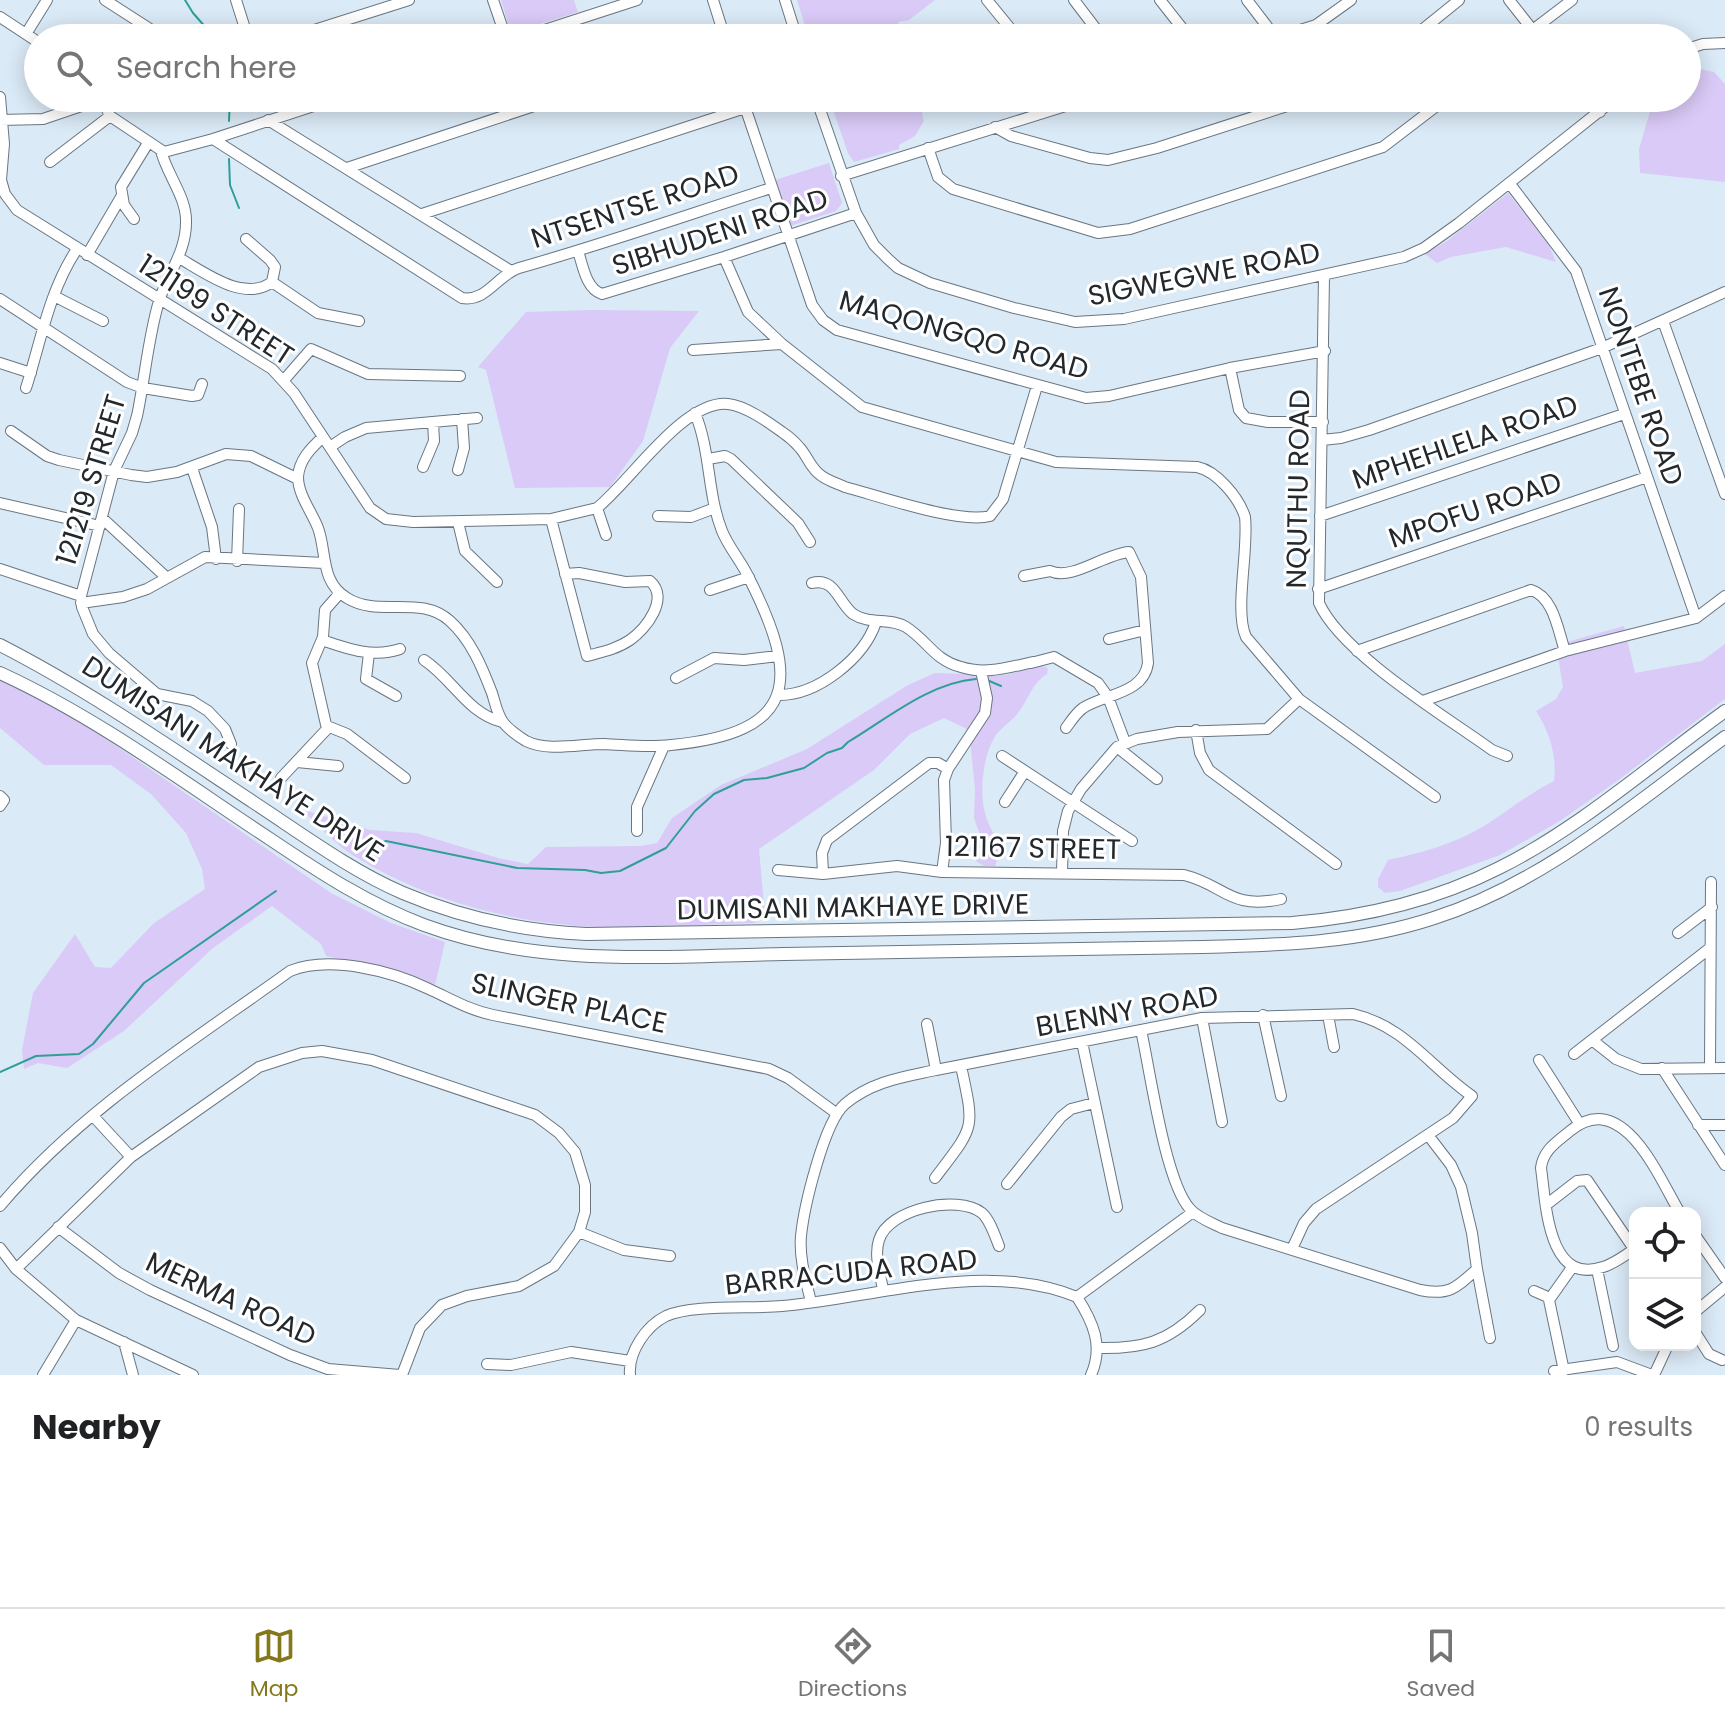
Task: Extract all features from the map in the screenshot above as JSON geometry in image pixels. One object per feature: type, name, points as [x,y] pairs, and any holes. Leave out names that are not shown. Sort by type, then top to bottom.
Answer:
[{"type":"main road","name":"DUMISANI MAKHAYE DRIVE","points":[[0,645],[101,702],[322,848],[381,882],[435,906],[491,922],[533,930],[586,934],[1292,923],[1374,912],[1448,890],[1528,852],[1725,711]]},
{"type":"main road","name":"DUMISANI MAKHAYE DRIVE","points":[[0,673],[95,724],[317,871],[392,913],[491,945],[536,953],[593,957],[1274,945],[1363,936],[1454,911],[1538,871],[1580,845],[1725,737]]},
{"type":"street","points":[[32,24],[47,0]]},
{"type":"street","points":[[105,0],[142,24]]},
{"type":"street","points":[[236,0],[244,24]]},
{"type":"street","points":[[333,24],[409,0]]},
{"type":"street","points":[[493,0],[501,24]]},
{"type":"street","points":[[563,24],[637,0]]},
{"type":"street","points":[[713,0],[721,24]]},
{"type":"street","points":[[785,0],[793,24]]},
{"type":"street","points":[[987,0],[1007,24]]},
{"type":"street","points":[[1074,0],[1092,24]]},
{"type":"street","points":[[1160,0],[1179,24]]},
{"type":"street","points":[[1247,0],[1265,24]]},
{"type":"street","points":[[1317,24],[1338,4],[1351,0]]},
{"type":"street","points":[[1429,24],[1459,0]]},
{"type":"street","points":[[1509,0],[1527,24]]},
{"type":"street","points":[[1546,24],[1572,0]]},
{"type":"street","points":[[0,17],[24,33]]},
{"type":"street","points":[[1701,45],[1725,43]]},
{"type":"street","name":"121199 STREET","points":[[0,97],[4,144],[0,164],[1,185],[17,210],[266,365],[284,380],[377,514],[394,522],[458,522],[551,519],[597,508]]},
{"type":"street","points":[[0,120],[43,119],[63,112]]},
{"type":"street","points":[[109,112],[148,143],[161,151],[172,151],[293,112]]},
{"type":"street","points":[[347,168],[502,112]]},
{"type":"street","points":[[422,214],[717,112]]},
{"type":"street","name":"MAQONGQO ROAD","points":[[746,112],[812,305],[828,325],[1086,398],[1325,351]]},
{"type":"street","name":"SIGWEGWE ROAD","points":[[820,112],[856,213],[874,245],[888,259],[913,276],[1014,308],[1075,322],[1124,319],[1394,260],[1424,248],[1600,112]]},
{"type":"street","points":[[841,176],[1039,112]]},
{"type":"street","points":[[995,127],[1011,136],[1090,158],[1117,159],[1267,112]]},
{"type":"street","points":[[928,148],[941,183],[953,189],[1098,233],[1110,233],[1383,147],[1429,112]]},
{"type":"street","points":[[50,162],[110,116]]},
{"type":"street","name":"NTSENTSE ROAD","points":[[268,120],[511,271],[771,188]]},
{"type":"street","points":[[213,139],[462,298],[476,299],[511,271]]},
{"type":"street","points":[[26,388],[65,268],[116,209],[122,184],[148,143]]},
{"type":"street","name":"121219 STREET","points":[[161,151],[187,218],[184,239],[179,258],[159,300],[132,433],[114,471],[81,599],[93,634],[109,653],[157,694],[192,701],[208,711],[223,726],[231,744]]},
{"type":"street","name":"NONTEBE ROAD","points":[[1510,184],[1573,265],[1696,618]]},
{"type":"street","points":[[121,197],[134,219]]},
{"type":"street","name":"SIBHUDENI ROAD","points":[[578,251],[590,286],[602,294],[856,213]]},
{"type":"street","points":[[246,239],[274,264],[272,282]]},
{"type":"street","points":[[724,257],[748,312],[855,404],[1015,452],[1064,463],[1197,467],[1214,474],[1245,517],[1242,612],[1245,634],[1299,699],[1435,797]]},
{"type":"street","points":[[179,258],[217,279],[243,288],[260,289],[272,282]]},
{"type":"street","name":"NQUTHU ROAD","points":[[1324,276],[1319,603],[1328,620],[1357,651],[1492,750],[1507,756]]},
{"type":"street","points":[[272,282],[318,313],[359,321]]},
{"type":"street","points":[[1322,440],[1369,430],[1602,348],[1725,292]]},
{"type":"street","points":[[54,296],[103,321]]},
{"type":"street","points":[[0,299],[108,371],[143,388],[192,396],[198,395],[202,384]]},
{"type":"street","points":[[1663,321],[1725,494]]},
{"type":"street","points":[[693,350],[782,344]]},
{"type":"street","points":[[284,380],[311,349],[368,374],[460,376]]},
{"type":"street","points":[[0,363],[31,373]]},
{"type":"street","points":[[1230,368],[1239,410],[1251,421],[1323,422]]},
{"type":"street","points":[[606,535],[597,508],[621,487],[678,424],[695,413],[721,405],[739,408],[790,437],[816,472],[845,487],[944,513],[990,516],[1000,506],[1037,386]]},
{"type":"street","points":[[424,660],[443,674],[476,710],[502,722],[527,741],[538,744],[664,746],[704,742],[742,731],[759,721],[779,695],[781,669],[749,577],[723,533],[715,508],[704,437],[695,413]]},
{"type":"street","name":"MPHEHLELA ROAD","points":[[1320,516],[1624,414]]},
{"type":"street","points":[[330,447],[366,428],[477,418]]},
{"type":"street","points":[[458,470],[464,448],[462,419]]},
{"type":"street","points":[[423,467],[435,439],[433,422]]},
{"type":"street","points":[[11,431],[47,456],[67,463],[147,477],[192,468],[219,455],[244,454],[298,479]]},
{"type":"street","points":[[323,437],[307,454],[298,479],[320,534],[324,563],[340,593],[372,608],[424,607],[447,618],[475,653],[502,722]]},
{"type":"street","points":[[708,459],[725,456],[731,459],[798,523],[810,542]]},
{"type":"street","points":[[192,468],[212,527],[216,559]]},
{"type":"street","name":"MPOFU ROAD","points":[[1318,589],[1647,477]]},
{"type":"street","points":[[0,503],[101,522],[167,578]]},
{"type":"street","points":[[658,516],[686,518],[715,508]]},
{"type":"street","points":[[237,561],[239,509]]},
{"type":"street","points":[[551,519],[565,574],[587,656],[622,645],[641,630],[656,604],[656,586],[648,580],[625,582],[579,573],[565,574]]},
{"type":"street","points":[[458,522],[465,551],[497,582]]},
{"type":"street","points":[[1024,576],[1050,571],[1056,574],[1074,572],[1124,552],[1131,554],[1141,577],[1148,663],[1146,672],[1120,694],[1082,709],[1066,728]]},
{"type":"street","points":[[0,569],[81,599],[123,597],[205,557],[324,563]]},
{"type":"street","points":[[710,590],[749,577]]},
{"type":"street","points":[[812,583],[826,582],[851,612],[876,622],[899,623],[912,631],[940,659],[981,671],[1034,662]]},
{"type":"street","points":[[1357,651],[1531,590],[1538,592],[1548,603],[1565,651]]},
{"type":"street","points":[[281,778],[321,737],[327,726],[312,663],[322,640],[325,610],[340,593]]},
{"type":"street","points":[[1423,701],[1565,651],[1696,618],[1725,596]]},
{"type":"street","points":[[779,695],[804,691],[833,674],[868,643],[876,622]]},
{"type":"street","points":[[1109,639],[1145,630]]},
{"type":"street","points":[[322,640],[369,653],[400,649]]},
{"type":"street","points":[[369,653],[366,680],[396,696]]},
{"type":"street","points":[[676,678],[714,658],[744,660],[778,656]]},
{"type":"street","points":[[1021,665],[1054,657],[1090,676],[1108,697],[1121,744],[1157,779]]},
{"type":"street","points":[[942,872],[946,843],[943,790],[948,769],[985,713],[987,698],[981,671]]},
{"type":"street","points":[[1062,873],[1063,831],[1073,802],[1107,756],[1121,744],[1196,730],[1267,729],[1299,699]]},
{"type":"street","points":[[327,726],[347,734],[405,778]]},
{"type":"street","points":[[1196,730],[1200,753],[1209,770],[1336,864]]},
{"type":"street","points":[[637,831],[636,809],[664,746]]},
{"type":"street","points":[[1002,756],[1132,841]]},
{"type":"street","points":[[297,762],[338,766]]},
{"type":"street","points":[[823,874],[822,853],[827,840],[929,763],[936,762],[948,769]]},
{"type":"street","points":[[1005,802],[1025,771]]},
{"type":"street","name":"121167 STREET","points":[[778,870],[823,874],[887,866],[942,872],[1184,875],[1235,899],[1251,902],[1281,899]]},
{"type":"street","points":[[1710,1068],[1711,882]]},
{"type":"street","points":[[1678,933],[1712,907]]},
{"type":"street","points":[[1574,1054],[1725,934]]},
{"type":"street","name":"SLINGER PLACE","points":[[0,1206],[51,1153],[114,1097],[290,971],[319,963],[397,976],[475,1011],[769,1069],[788,1078],[836,1113]]},
{"type":"street","name":"BLENNY ROAD","points":[[836,1113],[857,1095],[878,1084],[1202,1018],[1353,1014],[1384,1024],[1472,1096],[1453,1118],[1428,1135]]},
{"type":"street","points":[[1263,1015],[1281,1096]]},
{"type":"street","points":[[1328,1015],[1334,1047]]},
{"type":"street","points":[[1202,1018],[1222,1122]]},
{"type":"street","points":[[927,1024],[936,1070]]},
{"type":"street","points":[[1141,1030],[1169,1164],[1177,1186],[1193,1212],[1222,1228],[1430,1292],[1449,1291],[1477,1269]]},
{"type":"street","points":[[1592,1040],[1616,1059],[1641,1069],[1725,1068]]},
{"type":"street","points":[[1082,1042],[1117,1207]]},
{"type":"street","points":[[16,1269],[131,1157],[259,1067],[302,1053],[322,1051],[350,1054],[522,1109],[547,1122],[567,1142],[581,1168],[586,1200],[579,1232],[554,1266],[519,1286],[467,1296],[442,1305],[420,1328],[401,1375]]},
{"type":"street","points":[[1539,1060],[1579,1123]]},
{"type":"street","points":[[935,1178],[970,1127],[961,1066]]},
{"type":"street","points":[[1662,1068],[1725,1165]]},
{"type":"street","points":[[1007,1184],[1061,1117],[1071,1109],[1094,1103]]},
{"type":"street","points":[[811,1302],[801,1253],[801,1235],[812,1185],[836,1113]]},
{"type":"street","points":[[93,1116],[131,1157]]},
{"type":"street","points":[[1629,1252],[1597,1269],[1573,1266],[1556,1249],[1546,1205],[1542,1159],[1549,1148],[1579,1123],[1606,1120],[1628,1130],[1676,1207]]},
{"type":"street","points":[[1698,1125],[1725,1125]]},
{"type":"street","points":[[1292,1249],[1304,1223],[1316,1209],[1428,1135],[1451,1165],[1461,1187],[1490,1338]]},
{"type":"street","points":[[1546,1205],[1577,1181],[1587,1180],[1629,1240]]},
{"type":"street","points":[[883,1289],[878,1263],[879,1237],[890,1221],[906,1213],[954,1205],[975,1209],[986,1217],[999,1246]]},
{"type":"street","points":[[1091,1375],[1097,1348],[1092,1322],[1077,1297],[1193,1212]]},
{"type":"street","name":"MERMA ROAD","points":[[58,1227],[119,1273],[290,1355],[328,1369],[401,1375]]},
{"type":"street","points":[[579,1232],[624,1250],[670,1256]]},
{"type":"street","points":[[1701,1244],[1725,1278]]},
{"type":"street","points":[[0,1248],[16,1269],[76,1320],[193,1375]]},
{"type":"street","points":[[1573,1266],[1550,1298],[1559,1371],[1617,1362],[1653,1375],[1665,1351]]},
{"type":"street","points":[[1597,1269],[1613,1346]]},
{"type":"street","name":"BARRACUDA ROAD","points":[[630,1361],[652,1325],[673,1314],[811,1302],[942,1282],[1014,1282],[1044,1286],[1077,1297]]},
{"type":"street","points":[[1701,1307],[1725,1287]]},
{"type":"street","points":[[1534,1291],[1550,1298]]},
{"type":"street","points":[[1097,1348],[1147,1345],[1168,1335],[1200,1310]]},
{"type":"street","points":[[43,1375],[76,1320]]},
{"type":"street","points":[[1701,1341],[1709,1354],[1722,1360]]},
{"type":"street","points":[[124,1342],[133,1375]]},
{"type":"street","points":[[487,1364],[511,1365],[571,1352],[630,1361],[630,1375]]},
{"type":"shaded area","points":[[501,0],[574,0],[578,12],[540,24],[508,24]]},
{"type":"shaded area","points":[[797,0],[935,0],[909,20],[898,24],[805,24]]},
{"type":"shaded area","points":[[1701,69],[1714,72],[1725,84],[1725,182],[1640,173],[1639,149],[1650,112],[1701,112]]},
{"type":"shaded area","points":[[834,112],[922,112],[924,121],[915,136],[899,145],[899,149],[854,162]]},
{"type":"shaded area","points":[[829,163],[842,203],[836,211],[790,226],[775,180]]},
{"type":"shaded area","points":[[1508,193],[1549,245],[1556,262],[1506,247],[1451,257],[1437,263],[1425,254],[1447,241]]},
{"type":"shaded area","points":[[699,311],[670,348],[643,441],[610,487],[515,488],[486,370],[478,367],[526,312]]},
{"type":"shaded area","points":[[1624,626],[1635,673],[1702,661],[1725,644],[1725,699],[1560,821],[1500,855],[1400,891],[1385,893],[1378,887],[1378,879],[1388,860],[1461,838],[1554,781],[1551,745],[1536,711],[1556,699],[1563,687],[1556,645]]},
{"type":"shaded area","points":[[1042,666],[1048,668],[1047,674],[1034,687],[1016,716],[996,735],[985,762],[983,804],[997,845],[995,866],[984,866],[976,861],[975,851],[981,838],[974,818],[975,789],[969,730],[944,718],[910,734],[874,770],[759,849],[765,916],[755,923],[583,926],[477,909],[425,891],[375,868],[344,849],[301,809],[370,830],[416,833],[528,864],[546,847],[641,846],[657,843],[672,818],[721,785],[807,749],[908,685],[935,673],[1005,675]]},
{"type":"shaded area","points":[[0,679],[77,719],[331,893],[391,923],[445,942],[435,985],[405,973],[326,956],[321,944],[272,906],[213,948],[124,1031],[67,1068],[38,1063],[24,1069],[22,1050],[33,993],[75,934],[95,967],[111,968],[154,923],[205,889],[202,869],[186,833],[151,794],[111,765],[44,765],[0,728]]},
{"type":"waterway","points":[[185,0],[203,24]]},
{"type":"waterway","points":[[229,112],[229,121]]},
{"type":"waterway","points":[[229,159],[230,185],[239,208]]},
{"type":"waterway","points":[[375,846],[386,841],[517,868],[601,873],[620,871],[666,848],[695,811],[714,794],[744,780],[767,778],[804,768],[827,753],[842,748],[925,694],[976,679]]},
{"type":"waterway","points":[[987,680],[1001,686]]},
{"type":"waterway","points":[[0,1072],[36,1056],[79,1054],[93,1044],[144,983],[276,891]]}]
